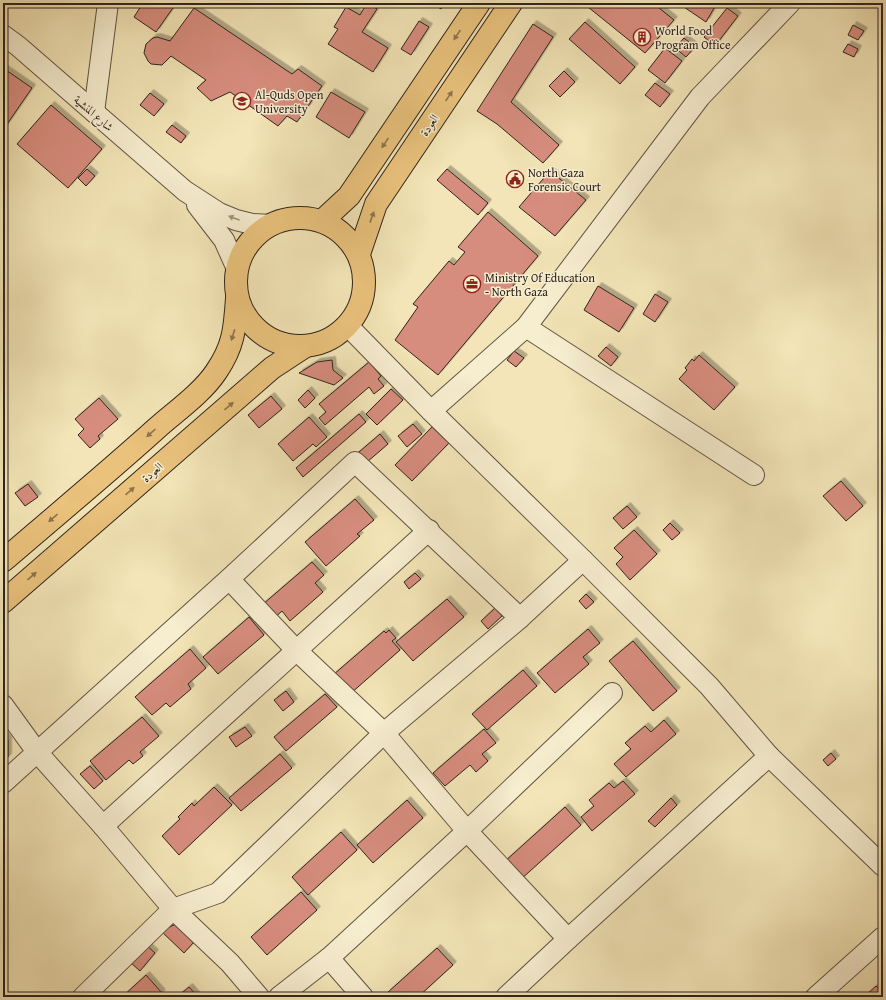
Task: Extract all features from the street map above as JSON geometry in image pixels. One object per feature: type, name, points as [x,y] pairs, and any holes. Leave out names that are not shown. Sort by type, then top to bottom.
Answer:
[{"type":"main road","points":[[322,221],[349,196],[479,3]]},
{"type":"main road","name":"العودة","points":[[359,254],[376,204],[511,3]]},
{"type":"main road","points":[[296,218],[322,221],[329,224],[359,254],[365,275],[364,292],[360,308],[348,326],[331,339],[318,344],[304,346],[283,344],[270,339],[259,332],[249,322],[242,310],[236,283],[237,269],[241,256],[248,244],[258,234],[272,224],[296,218]]},
{"type":"main road","points":[[3,561],[194,396],[215,373],[229,349],[236,328],[238,297]]},
{"type":"main road","name":"العودة","points":[[3,602],[266,373],[304,346]]},
{"type":"street","points":[[94,112],[108,3]]},
{"type":"street","points":[[431,411],[526,328],[700,97],[790,3]]},
{"type":"street","name":"شارع المنشية","points":[[3,35],[18,46],[185,191],[219,213],[236,220],[252,224],[272,224]]},
{"type":"street","name":"شارع المنشية","points":[[185,191],[218,231],[229,250],[237,269]]},
{"type":"street","points":[[348,326],[431,411],[710,686],[769,756],[883,866]]},
{"type":"street","points":[[526,328],[754,475]]},
{"type":"street","points":[[3,783],[229,579],[355,462],[429,530],[520,618]]},
{"type":"street","points":[[103,826],[429,530]]},
{"type":"street","points":[[83,997],[173,909],[218,893],[384,732],[520,618],[583,560]]},
{"type":"street","points":[[229,579],[296,650],[384,732],[467,831],[568,939]]},
{"type":"street","points":[[279,997],[329,958],[467,831],[612,693]]},
{"type":"street","points":[[3,705],[37,752],[103,826],[173,909],[230,963],[259,997]]},
{"type":"street","points":[[506,997],[769,756]]},
{"type":"street","points":[[816,997],[883,937]]},
{"type":"street","points":[[329,958],[363,997]]},
{"type":"building","points":[[143,3],[186,3],[183,7],[175,5],[156,32],[134,17]]},
{"type":"building","points":[[367,3],[377,9],[362,32],[388,48],[373,72],[328,44],[338,29],[334,27],[346,7],[360,15]]},
{"type":"building","points":[[432,3],[444,3],[441,9]]},
{"type":"building","name":"World Food Program Office","points":[[583,3],[653,3],[674,20],[645,53]]},
{"type":"building","points":[[678,3],[717,3],[706,22]]},
{"type":"building","points":[[194,8],[292,74],[298,69],[322,86],[297,122],[287,116],[278,126],[230,92],[211,101],[197,88],[206,80],[171,56],[162,65],[151,64],[148,61],[144,53],[146,44],[153,38],[157,37],[170,41]]},
{"type":"building","points":[[727,8],[738,16],[715,46],[704,37]]},
{"type":"building","points":[[419,21],[429,27],[411,55],[401,49]]},
{"type":"building","points":[[585,22],[635,67],[620,84],[569,39]]},
{"type":"building","points":[[533,24],[553,37],[511,102],[559,145],[543,163],[497,124],[477,111]]},
{"type":"building","points":[[853,25],[864,31],[858,40],[848,35]]},
{"type":"building","points":[[684,38],[695,47],[686,57],[675,48]]},
{"type":"building","points":[[848,44],[858,49],[854,57],[843,52]]},
{"type":"building","points":[[665,48],[682,61],[665,83],[648,70]]},
{"type":"building","points":[[3,68],[32,88],[3,130]]},
{"type":"building","points":[[564,71],[575,82],[560,97],[549,86]]},
{"type":"building","points":[[655,83],[670,94],[660,107],[645,95]]},
{"type":"building","points":[[331,92],[365,112],[349,138],[316,117]]},
{"type":"building","points":[[150,93],[164,104],[154,116],[140,105]]},
{"type":"building","points":[[51,105],[102,149],[68,188],[17,144]]},
{"type":"building","points":[[172,125],[186,136],[181,143],[166,132]]},
{"type":"building","points":[[87,169],[95,176],[86,186],[78,178]]},
{"type":"building","points":[[447,169],[488,203],[478,215],[437,180]]},
{"type":"building","points":[[550,171],[586,200],[555,236],[519,207]]},
{"type":"building","name":"Ministry Of Education - North Gaza","points":[[488,212],[538,256],[438,375],[395,340],[418,307],[413,304],[449,261],[454,265],[465,252],[458,247]]},
{"type":"building","points":[[598,286],[634,308],[619,332],[584,310]]},
{"type":"building","points":[[655,294],[668,302],[655,322],[643,314]]},
{"type":"building","points":[[606,347],[618,357],[611,366],[598,356]]},
{"type":"building","points":[[514,351],[524,358],[516,367],[507,360]]},
{"type":"building","points":[[699,355],[735,387],[714,410],[679,379],[687,370],[685,368],[692,359],[694,361]]},
{"type":"building","points":[[332,360],[333,370],[343,378],[334,385],[299,373],[317,362]]},
{"type":"building","points":[[369,362],[381,376],[378,379],[384,386],[374,394],[369,387],[325,425],[319,418],[326,412],[319,404]]},
{"type":"building","points":[[391,389],[403,400],[377,425],[366,414]]},
{"type":"building","points":[[308,390],[315,398],[305,408],[298,400]]},
{"type":"building","points":[[271,396],[282,409],[259,428],[248,415]]},
{"type":"building","points":[[99,398],[118,419],[98,436],[100,439],[90,448],[78,435],[84,429],[75,419]]},
{"type":"building","points":[[359,414],[366,422],[303,477],[296,468]]},
{"type":"building","points":[[309,417],[327,437],[316,447],[313,444],[293,461],[278,444]]},
{"type":"building","points":[[413,424],[422,434],[407,447],[398,436]]},
{"type":"building","points":[[432,427],[449,443],[412,481],[395,465]]},
{"type":"building","points":[[380,434],[388,444],[360,468],[352,458]]},
{"type":"building","points":[[841,481],[863,506],[846,521],[823,496]]},
{"type":"building","points":[[28,484],[38,497],[25,506],[15,493]]},
{"type":"building","points":[[355,499],[374,520],[357,534],[360,536],[326,566],[305,542]]},
{"type":"building","points":[[627,506],[637,517],[623,529],[613,518]]},
{"type":"building","points":[[670,523],[680,533],[672,540],[663,530]]},
{"type":"building","points":[[634,530],[657,554],[630,580],[616,564],[623,557],[614,548]]},
{"type":"building","points":[[312,562],[324,575],[315,583],[323,592],[290,621],[282,611],[273,619],[262,605]]},
{"type":"building","points":[[415,573],[421,579],[409,589],[404,582]]},
{"type":"building","points":[[586,594],[594,602],[586,609],[579,601]]},
{"type":"building","points":[[447,599],[464,617],[413,661],[396,642]]},
{"type":"building","points":[[495,608],[502,616],[488,629],[481,621]]},
{"type":"building","points":[[249,617],[264,635],[218,674],[203,657]]},
{"type":"building","points":[[588,629],[600,643],[583,657],[589,664],[555,693],[537,673]]},
{"type":"building","points":[[389,630],[396,638],[392,641],[400,650],[350,694],[333,675],[384,631],[386,633]]},
{"type":"building","points":[[633,641],[677,691],[653,711],[609,661]]},
{"type":"building","points":[[190,649],[206,668],[188,684],[191,689],[170,707],[166,703],[152,715],[135,697]]},
{"type":"building","points":[[523,670],[537,686],[487,730],[472,714]]},
{"type":"building","points":[[286,691],[294,702],[283,711],[274,700]]},
{"type":"building","points":[[325,694],[337,707],[286,751],[274,737]]},
{"type":"building","points":[[142,717],[159,736],[140,752],[143,756],[133,764],[129,760],[106,780],[90,761]]},
{"type":"building","points":[[664,720],[676,734],[626,777],[614,764],[631,749],[625,743],[645,726],[651,732]]},
{"type":"building","points":[[245,727],[252,736],[236,747],[229,737]]},
{"type":"building","points":[[484,729],[496,743],[482,754],[488,761],[476,772],[470,765],[445,786],[433,773]]},
{"type":"building","points":[[5,736],[8,740],[8,757],[3,762],[3,738]]},
{"type":"building","points":[[831,753],[836,759],[828,766],[823,760]]},
{"type":"building","points":[[280,754],[292,768],[241,811],[229,798]]},
{"type":"building","points":[[90,766],[103,781],[94,789],[80,774]]},
{"type":"building","points":[[623,781],[635,794],[592,831],[581,817],[594,806],[589,800],[609,783],[614,788]]},
{"type":"building","points":[[214,787],[232,805],[179,855],[162,836],[180,819],[178,817],[192,803],[194,806]]},
{"type":"building","points":[[671,798],[677,805],[655,827],[648,821]]},
{"type":"building","points":[[407,800],[423,818],[373,863],[357,845]]},
{"type":"building","points":[[565,807],[581,825],[519,881],[503,863]]},
{"type":"building","points":[[341,832],[357,850],[308,895],[292,877]]},
{"type":"building","points":[[301,892],[317,910],[267,955],[251,937]]},
{"type":"building","points":[[176,924],[194,942],[184,953],[161,931]]},
{"type":"building","points":[[145,944],[155,953],[140,971],[130,962]]},
{"type":"building","points":[[437,948],[453,965],[418,997],[391,997],[387,993]]},
{"type":"building","points":[[146,975],[162,993],[158,997],[122,997]]},
{"type":"building","points":[[876,986],[883,993],[883,997],[864,997]]},
{"type":"building","points":[[189,987],[198,997],[177,997]]},
{"type":"place","name":"World Food Program Office","points":[[642,37]]},
{"type":"place","name":"Al-Quds Open University","points":[[242,101]]},
{"type":"place","name":"North Gaza Forensic Court","points":[[515,179]]},
{"type":"place","name":"Ministry Of Education - North Gaza","points":[[472,284]]}]
